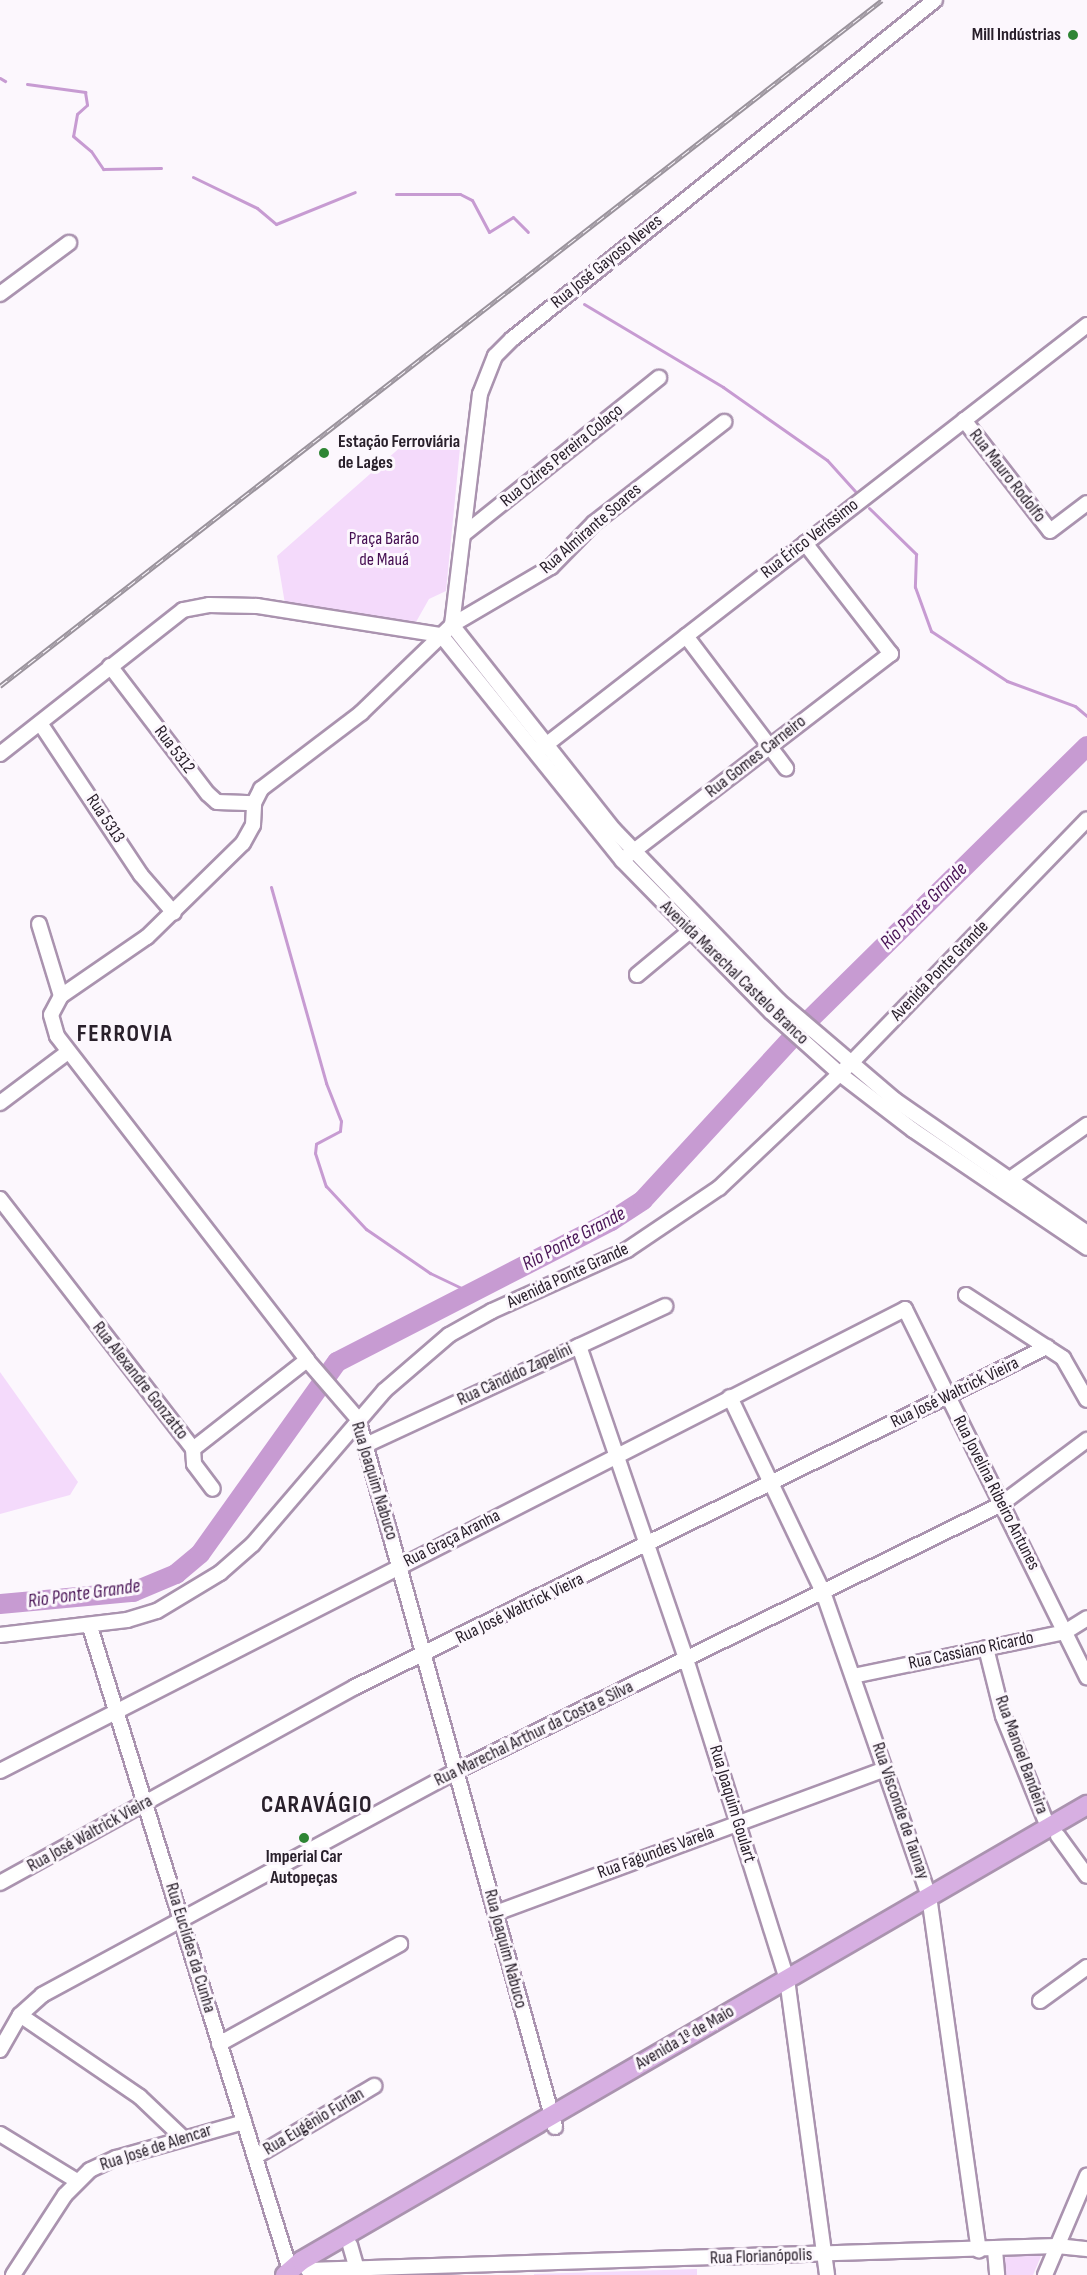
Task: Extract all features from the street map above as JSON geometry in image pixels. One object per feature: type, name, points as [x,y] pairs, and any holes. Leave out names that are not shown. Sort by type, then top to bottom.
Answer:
[{"type":"main road","name":"Avenida 1º de Maio","points":[[296,2273],[553,2121],[1053,1832],[1087,1805]]},
{"type":"main road","name":"Avenida 1º de Maio","points":[[1053,1832],[1087,1819]]},
{"type":"main road","name":"Avenida 1º de Maio","points":[[296,2273],[350,2245],[553,2121]]},
{"type":"street","name":"Rua José Gayoso Neves","points":[[452,625],[480,394],[495,356],[521,331],[934,0]]},
{"type":"street","points":[[0,294],[69,243]]},
{"type":"street","name":"Rua Érico Veríssimo","points":[[539,750],[1087,325]]},
{"type":"street","name":"Rua Ozires Pereira Colaço","points":[[464,534],[659,378]]},
{"type":"street","name":"Rua Mauro Rodolfo","points":[[964,420],[1050,531],[1087,503]]},
{"type":"street","name":"Rua Almirante Soares","points":[[254,803],[261,789],[367,708],[452,625],[551,567],[602,516],[724,422]]},
{"type":"street","name":"Rua Gomes Carneiro","points":[[628,856],[891,654],[806,543]]},
{"type":"street","points":[[0,754],[168,619],[183,610],[209,605],[257,606],[441,635]]},
{"type":"street","name":"Avenida Marechal Castelo Branco","points":[[452,625],[539,750]]},
{"type":"street","name":"Avenida Marechal Castelo Branco","points":[[441,635],[690,932],[845,1069],[993,1186],[1087,1248]]},
{"type":"street","points":[[686,636],[786,768]]},
{"type":"street","name":"Rua 5312","points":[[110,666],[208,794],[227,804],[254,803]]},
{"type":"street","name":"Rua 5313","points":[[40,723],[141,875],[174,912]]},
{"type":"street","points":[[39,924],[61,996],[147,937],[174,912],[249,834],[254,803]]},
{"type":"street","name":"Avenida Ponte Grande","points":[[0,1635],[90,1627],[158,1611],[220,1573],[265,1530],[358,1419],[412,1364],[449,1335],[519,1298],[627,1250],[688,1213],[720,1188],[845,1069],[1087,819]]},
{"type":"street","name":"Avenida Marechal Castelo Branco","points":[[628,856],[791,1021]]},
{"type":"street","points":[[637,975],[690,932]]},
{"type":"street","name":"Rua Joaquim Nabuco","points":[[61,996],[51,1015],[52,1026],[69,1052],[308,1360],[358,1419],[553,2121]]},
{"type":"street","points":[[0,1103],[69,1052]]},
{"type":"street","name":"Avenida Marechal Castelo Branco","points":[[845,1069],[1087,1233]]},
{"type":"street","points":[[993,1186],[1009,1182],[1087,1125]]},
{"type":"street","name":"Rua Alexandre Gonzatto","points":[[0,1199],[193,1449],[308,1360]]},
{"type":"street","points":[[966,1295],[1068,1363],[1087,1400]]},
{"type":"street","name":"Rua Cândido Zapelini","points":[[366,1445],[665,1306]]},
{"type":"street","name":"Rua Jovelina Ribeiro Antunes","points":[[905,1309],[1087,1678]]},
{"type":"street","name":"Rua Graça Aranha","points":[[0,1770],[905,1309]]},
{"type":"street","name":"Rua Joaquim Goulart","points":[[579,1346],[686,1659],[787,1986],[827,2255],[827,2275]]},
{"type":"street","name":"Rua José Waltrick Vieira","points":[[0,1883],[355,1688],[424,1657],[1047,1347]]},
{"type":"street","name":"Rua Visconde de Taunay","points":[[730,1397],[823,1592],[930,1903],[979,2250]]},
{"type":"street","name":"Rua Marechal Arthur da Costa e Silva","points":[[0,2050],[20,2015],[42,1995],[456,1771],[1000,1505],[1087,1440]]},
{"type":"street","points":[[193,1449],[194,1464],[213,1489]]},
{"type":"street","name":"Rua Cassiano Ricardo","points":[[853,1676],[1065,1632],[1087,1618]]},
{"type":"street","name":"Rua Euclides da Cunha","points":[[90,1627],[243,2122],[296,2273]]},
{"type":"street","name":"Rua Manoel Bandeira","points":[[986,1648],[1003,1716],[1053,1832],[1087,1876]]},
{"type":"street","name":"Rua Fagundes Varela","points":[[496,1913],[885,1769]]},
{"type":"street","points":[[219,2044],[399,1944]]},
{"type":"street","points":[[1040,2001],[1087,1967]]},
{"type":"street","points":[[20,2015],[125,2085],[183,2138]]},
{"type":"street","name":"Rua Eugênio Furlan","points":[[255,2157],[374,2086]]},
{"type":"street","name":"Rua José de Alencar","points":[[13,2275],[77,2181],[102,2163],[243,2122]]},
{"type":"street","points":[[0,2134],[77,2181]]},
{"type":"street","points":[[1045,2275],[1087,2176]]},
{"type":"street","points":[[350,2245],[357,2272]]},
{"type":"street","name":"Rua Florianópolis","points":[[296,2273],[476,2270],[1057,2246],[1087,2249]]},
{"type":"street","points":[[995,2250],[997,2275]]},
{"type":"green space","name":"Praça Barão de Mauá","points":[[412,437],[460,448],[446,591],[429,599],[416,622],[285,604],[277,556]]},
{"type":"green space","points":[[0,1372],[78,1482],[70,1495],[0,1514]]},
{"type":"green space","points":[[1042,2254],[1033,2275],[1001,2275],[999,2258]]},
{"type":"green space","points":[[697,2269],[697,2275],[534,2275],[534,2274]]},
{"type":"waterway","points":[[0,78],[5,81]]},
{"type":"waterway","points":[[27,84],[85,92],[87,105],[77,114],[73,136],[91,151],[103,169],[161,168]]},
{"type":"waterway","points":[[193,177],[257,208],[276,224],[355,192]]},
{"type":"waterway","points":[[396,194],[460,194],[472,200],[489,232],[513,217],[528,232]]},
{"type":"waterway","points":[[584,304],[723,387],[827,460],[855,491]]},
{"type":"waterway","points":[[869,508],[916,554],[915,587],[931,631],[1007,681],[1075,706],[1087,716]]},
{"type":"waterway","name":"Rio Ponte Grande","points":[[0,1604],[133,1592],[176,1574],[200,1554],[337,1362],[611,1221],[643,1200],[800,1029],[1087,746]]},
{"type":"waterway","points":[[271,887],[326,1083],[341,1121],[340,1131],[316,1144],[315,1153],[326,1186],[366,1229],[430,1273],[472,1293]]},
{"type":"railway","points":[[0,686],[882,0]]},
{"type":"place","name":"Mill Indústrias","points":[[1073,35]]},
{"type":"place","name":"Estação Ferroviária de Lages","points":[[324,453]]},
{"type":"place","name":"Imperial Car Autopeças","points":[[304,1838]]},
{"type":"district","name":"FERROVIA","points":[[125,1034]]},
{"type":"district","name":"CARAVÁGIO","points":[[317,1805]]}]
